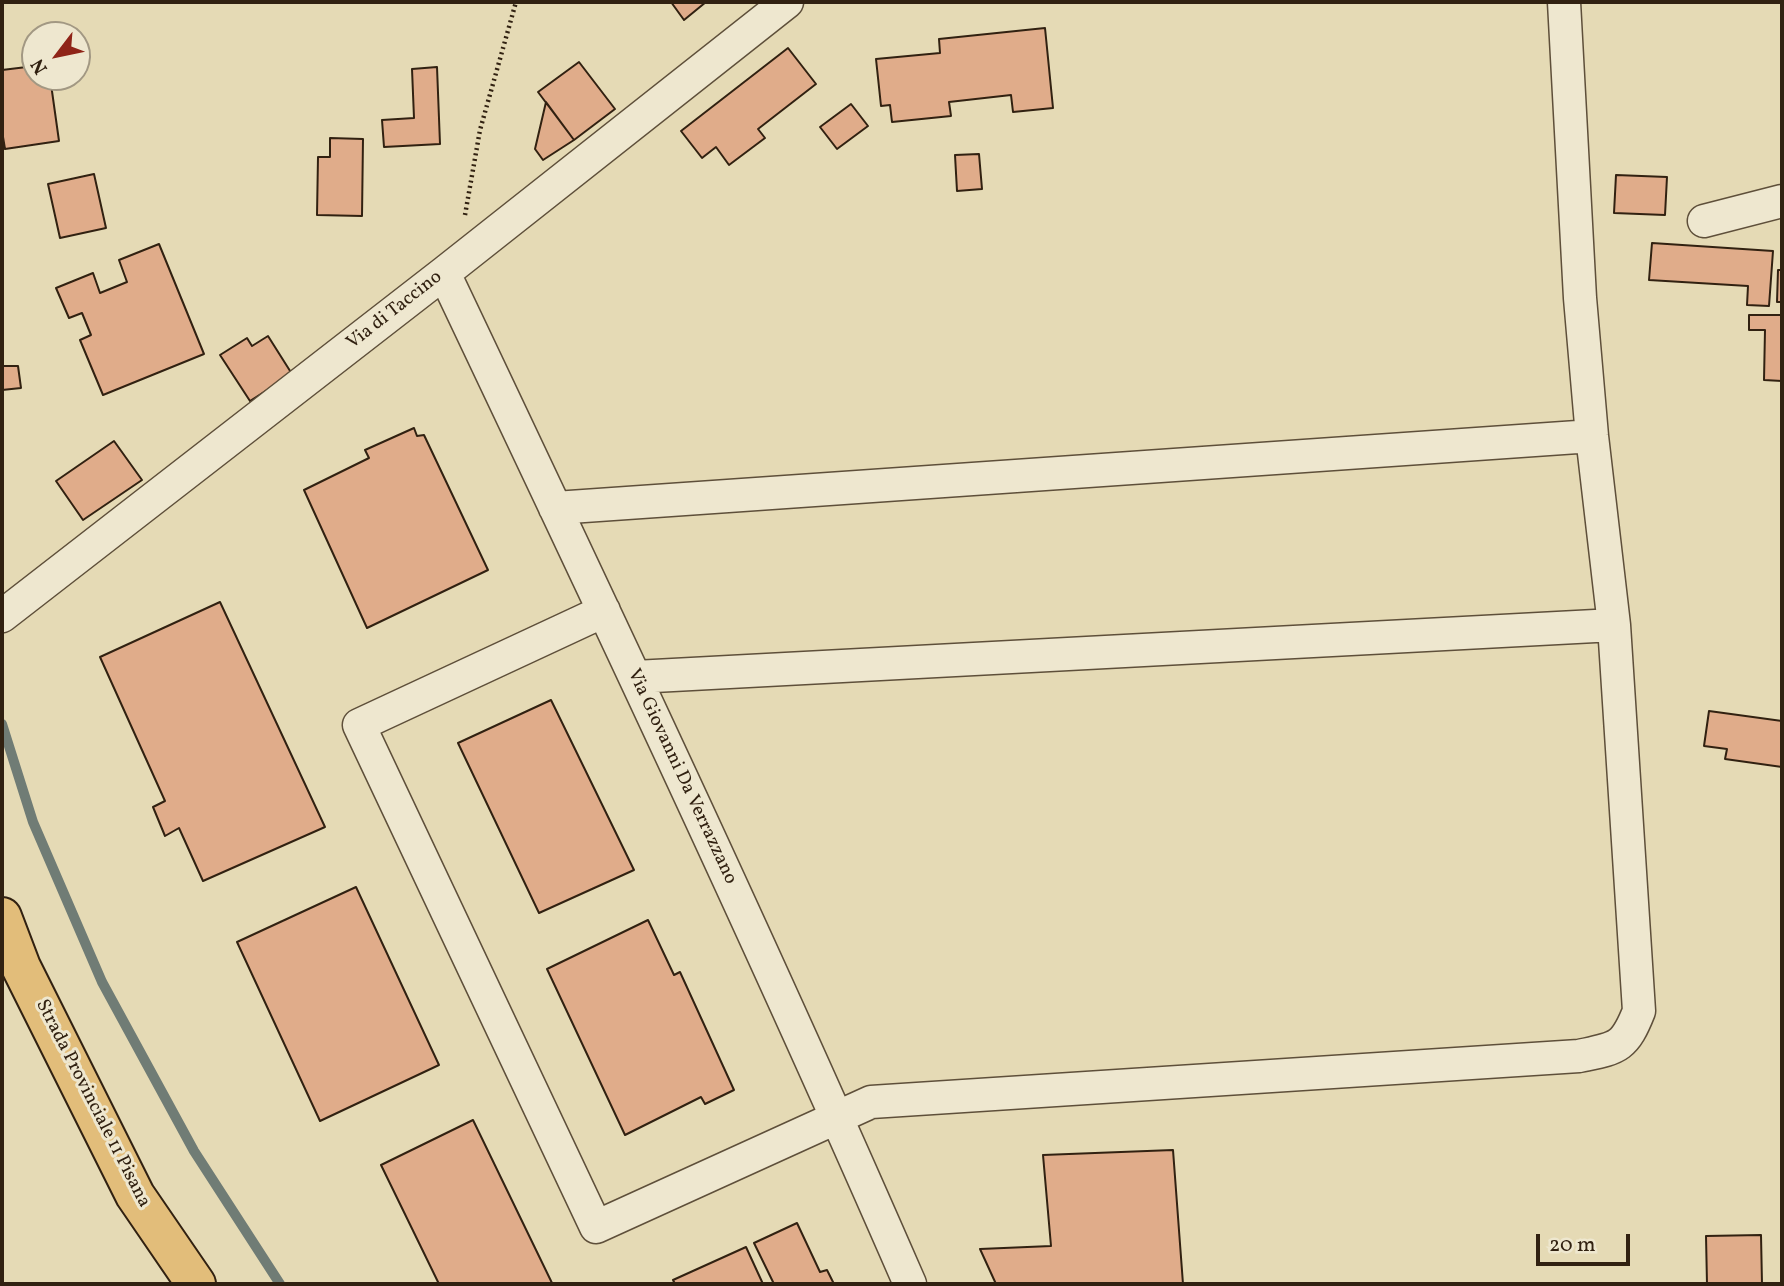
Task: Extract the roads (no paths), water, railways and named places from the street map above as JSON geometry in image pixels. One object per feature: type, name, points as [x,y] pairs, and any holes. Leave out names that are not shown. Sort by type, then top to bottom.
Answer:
[{"type":"main road","name":"Strada Provinciale 11 Pisana","points":[[2,916],[21,967],[135,1195],[196,1284]]},
{"type":"street","name":"Via di Taccino","points":[[2,617],[787,2]]},
{"type":"street","points":[[604,611],[359,726],[596,1227],[871,1102],[1565,1057],[1613,1049],[1629,1036],[1639,1012],[1614,625],[1592,436],[1580,298],[1564,2]]},
{"type":"street","points":[[1704,221],[1782,201]]},
{"type":"street","name":"Via Giovanni Da Verrazzano","points":[[451,267],[555,508],[838,1117],[910,1284]]},
{"type":"street","points":[[555,508],[1592,436]]},
{"type":"street","points":[[635,677],[1614,625]]},
{"type":"waterway","points":[[2,724],[33,822],[102,982],[194,1151],[280,1284]]}]
